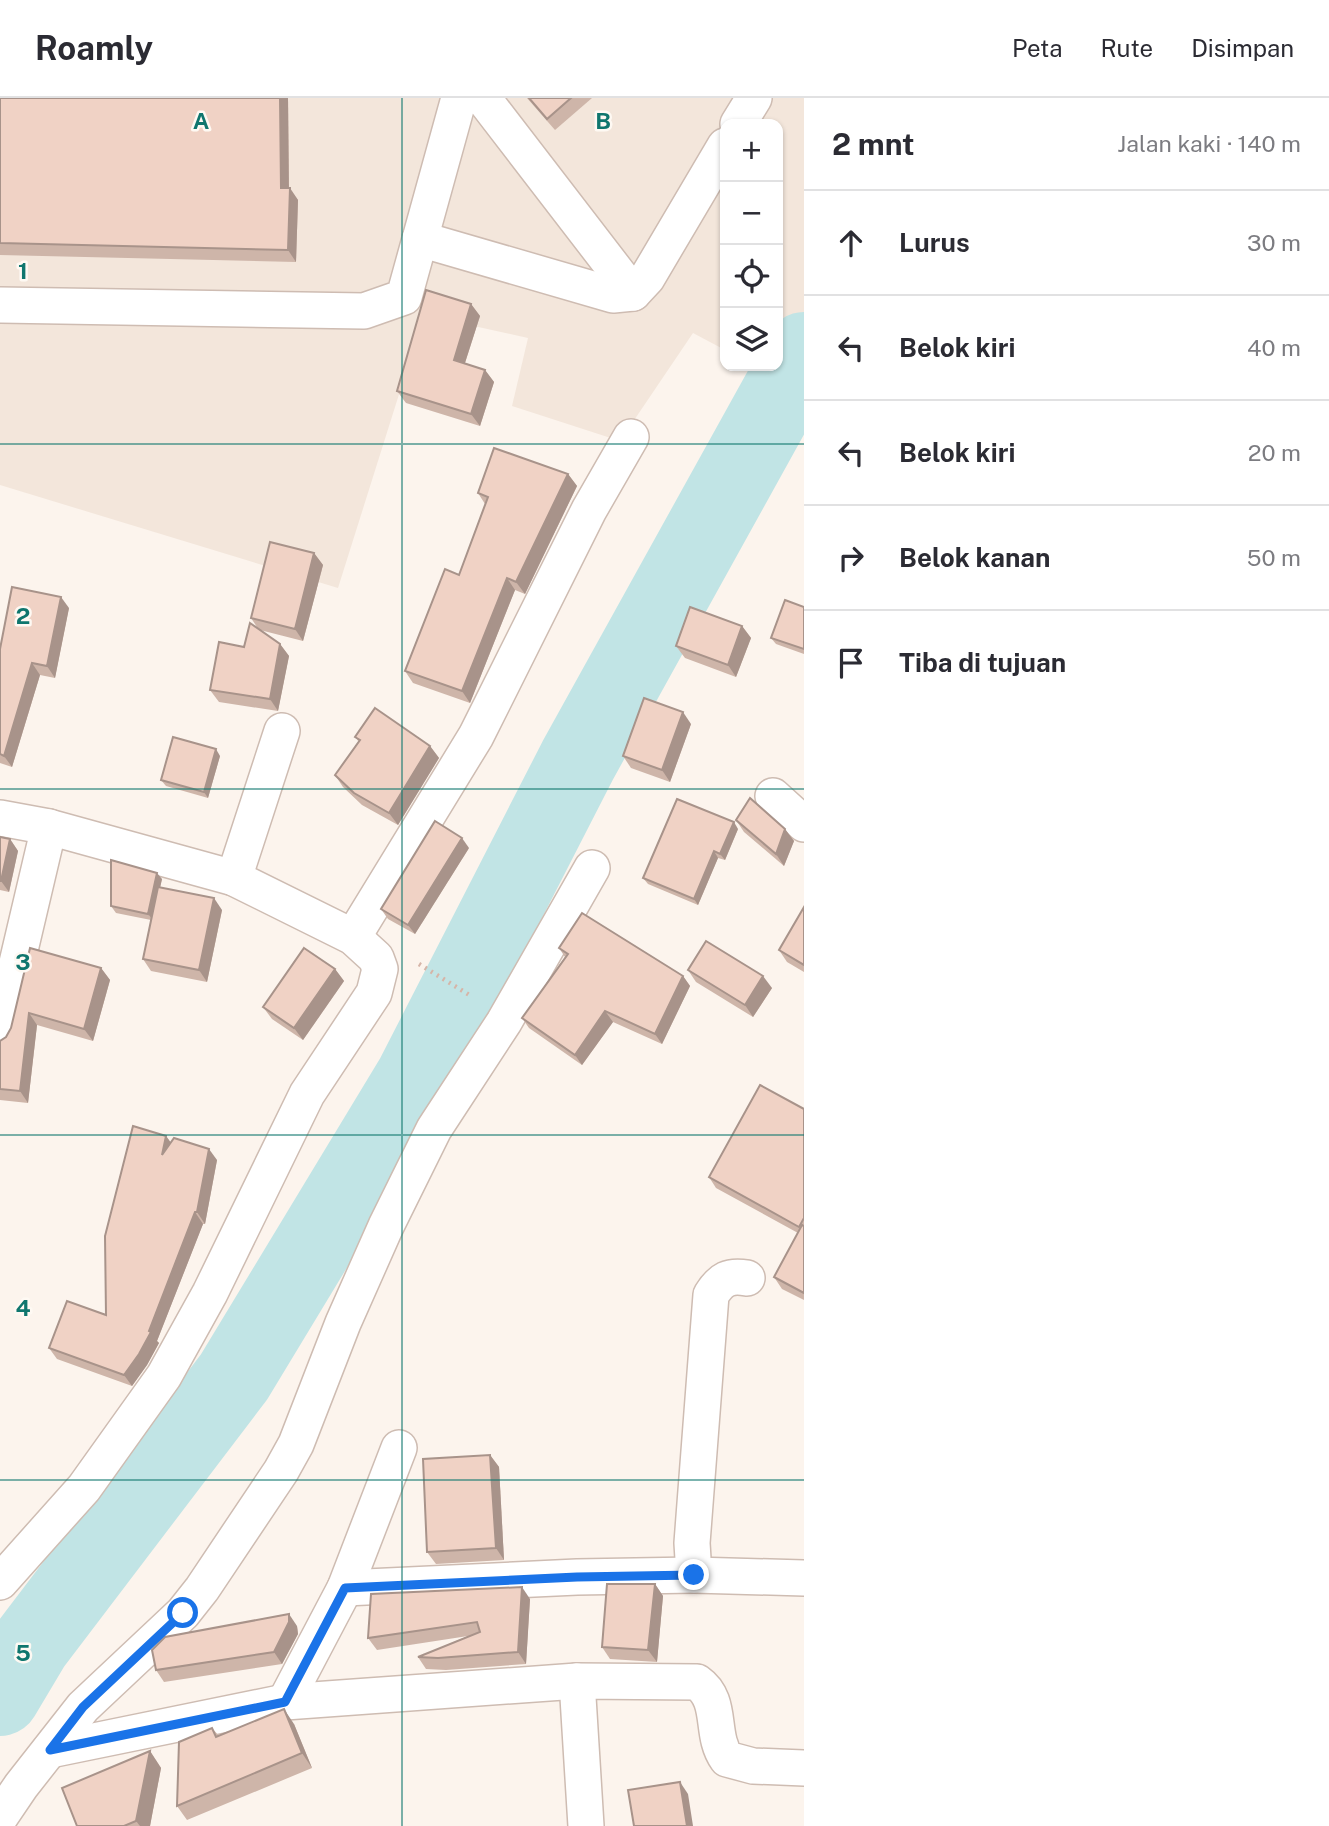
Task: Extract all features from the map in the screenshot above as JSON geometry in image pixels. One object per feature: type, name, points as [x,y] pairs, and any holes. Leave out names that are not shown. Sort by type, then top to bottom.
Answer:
[{"type":"street","points":[[0,305],[364,311],[404,297],[459,98]]},
{"type":"street","points":[[483,98],[633,293]]},
{"type":"street","points":[[741,119],[754,98]]},
{"type":"street","points":[[419,239],[613,295],[633,293],[647,278],[720,154]]},
{"type":"street","points":[[353,937],[476,736],[589,510],[631,437]]},
{"type":"street","points":[[234,878],[282,731]]},
{"type":"street","points":[[773,796],[804,824]]},
{"type":"street","points":[[0,818],[49,827],[234,878],[353,937],[376,958],[380,969],[374,993],[307,1094],[210,1293],[164,1376],[84,1488],[0,1582]]},
{"type":"street","points":[[0,1035],[49,827]]},
{"type":"street","points":[[0,1817],[10,1780],[50,1750],[83,1707],[183,1613],[281,1471],[296,1444],[343,1323],[386,1226],[434,1129],[504,1022],[592,868]]},
{"type":"street","points":[[694,1575],[692,1543],[711,1294],[719,1281],[734,1275],[747,1278]]},
{"type":"street","points":[[285,1702],[345,1588],[399,1448]]},
{"type":"street","points":[[345,1588],[577,1577],[694,1575],[804,1578]]},
{"type":"street","points":[[50,1750],[285,1702],[577,1681],[697,1682],[712,1696],[719,1742],[727,1759],[753,1766],[804,1768]]},
{"type":"street","points":[[577,1681],[586,1826]]},
{"type":"path","points":[[418,964],[481,1003]]},
{"type":"shaded area","points":[[0,98],[804,98],[804,390],[767,371],[783,371],[783,119],[720,119],[720,347],[693,333],[620,441],[512,406],[528,338],[424,315],[338,588],[0,485]]},
{"type":"building","points":[[0,98],[280,98],[281,188],[290,188],[288,250],[0,243]]},
{"type":"building","points":[[529,98],[571,98],[547,119]]},
{"type":"building","points":[[426,290],[471,304],[454,360],[485,370],[471,414],[397,391]]},
{"type":"building","points":[[494,448],[568,474],[516,582],[507,578],[462,691],[405,671],[445,569],[459,575],[488,497],[478,493]]},
{"type":"building","points":[[270,542],[314,553],[295,629],[251,618]]},
{"type":"building","points":[[12,587],[61,597],[47,666],[32,663],[4,756],[0,754],[0,649]]},
{"type":"building","points":[[785,600],[804,607],[804,649],[771,638]]},
{"type":"building","points":[[690,607],[742,626],[728,665],[676,646]]},
{"type":"building","points":[[250,623],[280,644],[270,699],[210,690],[219,642],[244,647]]},
{"type":"building","points":[[644,698],[683,712],[662,770],[623,756]]},
{"type":"building","points":[[375,708],[430,746],[389,813],[354,793],[335,775],[360,740],[355,737]]},
{"type":"building","points":[[173,737],[216,749],[204,792],[161,780]]},
{"type":"building","points":[[750,798],[785,829],[776,854],[736,820]]},
{"type":"building","points":[[677,799],[734,822],[720,854],[714,851],[694,899],[643,878]]},
{"type":"building","points":[[435,821],[462,838],[408,925],[381,909]]},
{"type":"building","points":[[0,837],[10,839],[1,881],[0,881]]},
{"type":"building","points":[[111,860],[157,873],[148,914],[111,906]]},
{"type":"building","points":[[158,887],[214,898],[199,970],[143,959]]},
{"type":"building","points":[[804,907],[804,965],[779,950]]},
{"type":"building","points":[[582,913],[683,976],[655,1034],[605,1011],[575,1055],[522,1018],[568,954],[559,948]]},
{"type":"building","points":[[706,941],[763,976],[745,1005],[688,970]]},
{"type":"building","points":[[30,948],[101,968],[84,1029],[29,1013],[20,1091],[0,1089],[0,1041],[11,1028]]},
{"type":"building","points":[[304,948],[335,969],[294,1028],[263,1007]]},
{"type":"building","points":[[760,1085],[804,1109],[804,1218],[799,1227],[709,1177]]},
{"type":"building","points":[[133,1126],[166,1136],[162,1155],[174,1138],[209,1149],[197,1212],[149,1331],[151,1332],[124,1375],[49,1348],[67,1301],[106,1315],[105,1236]]},
{"type":"building","points":[[802,1225],[804,1226],[804,1293],[774,1277]]},
{"type":"building","points":[[490,1455],[496,1548],[427,1552],[423,1459]]},
{"type":"building","points":[[607,1584],[655,1584],[648,1650],[602,1647]]},
{"type":"building","points":[[522,1587],[518,1652],[418,1657],[480,1632],[477,1622],[368,1638],[371,1594]]},
{"type":"building","points":[[289,1614],[289,1622],[274,1652],[156,1670],[152,1650],[165,1637]]},
{"type":"building","points":[[284,1709],[302,1753],[177,1806],[179,1742],[212,1728],[216,1737]]},
{"type":"building","points":[[150,1751],[136,1821],[124,1826],[77,1826],[62,1788]]},
{"type":"building","points":[[680,1782],[687,1826],[634,1826],[628,1790]]},
{"type":"waterway","points":[[0,1696],[31,1644],[234,1377],[415,1078],[578,760],[804,352]]},
{"type":"route","points":[[183,1613],[83,1707],[50,1750],[285,1702],[345,1588],[577,1577],[694,1575]]}]
